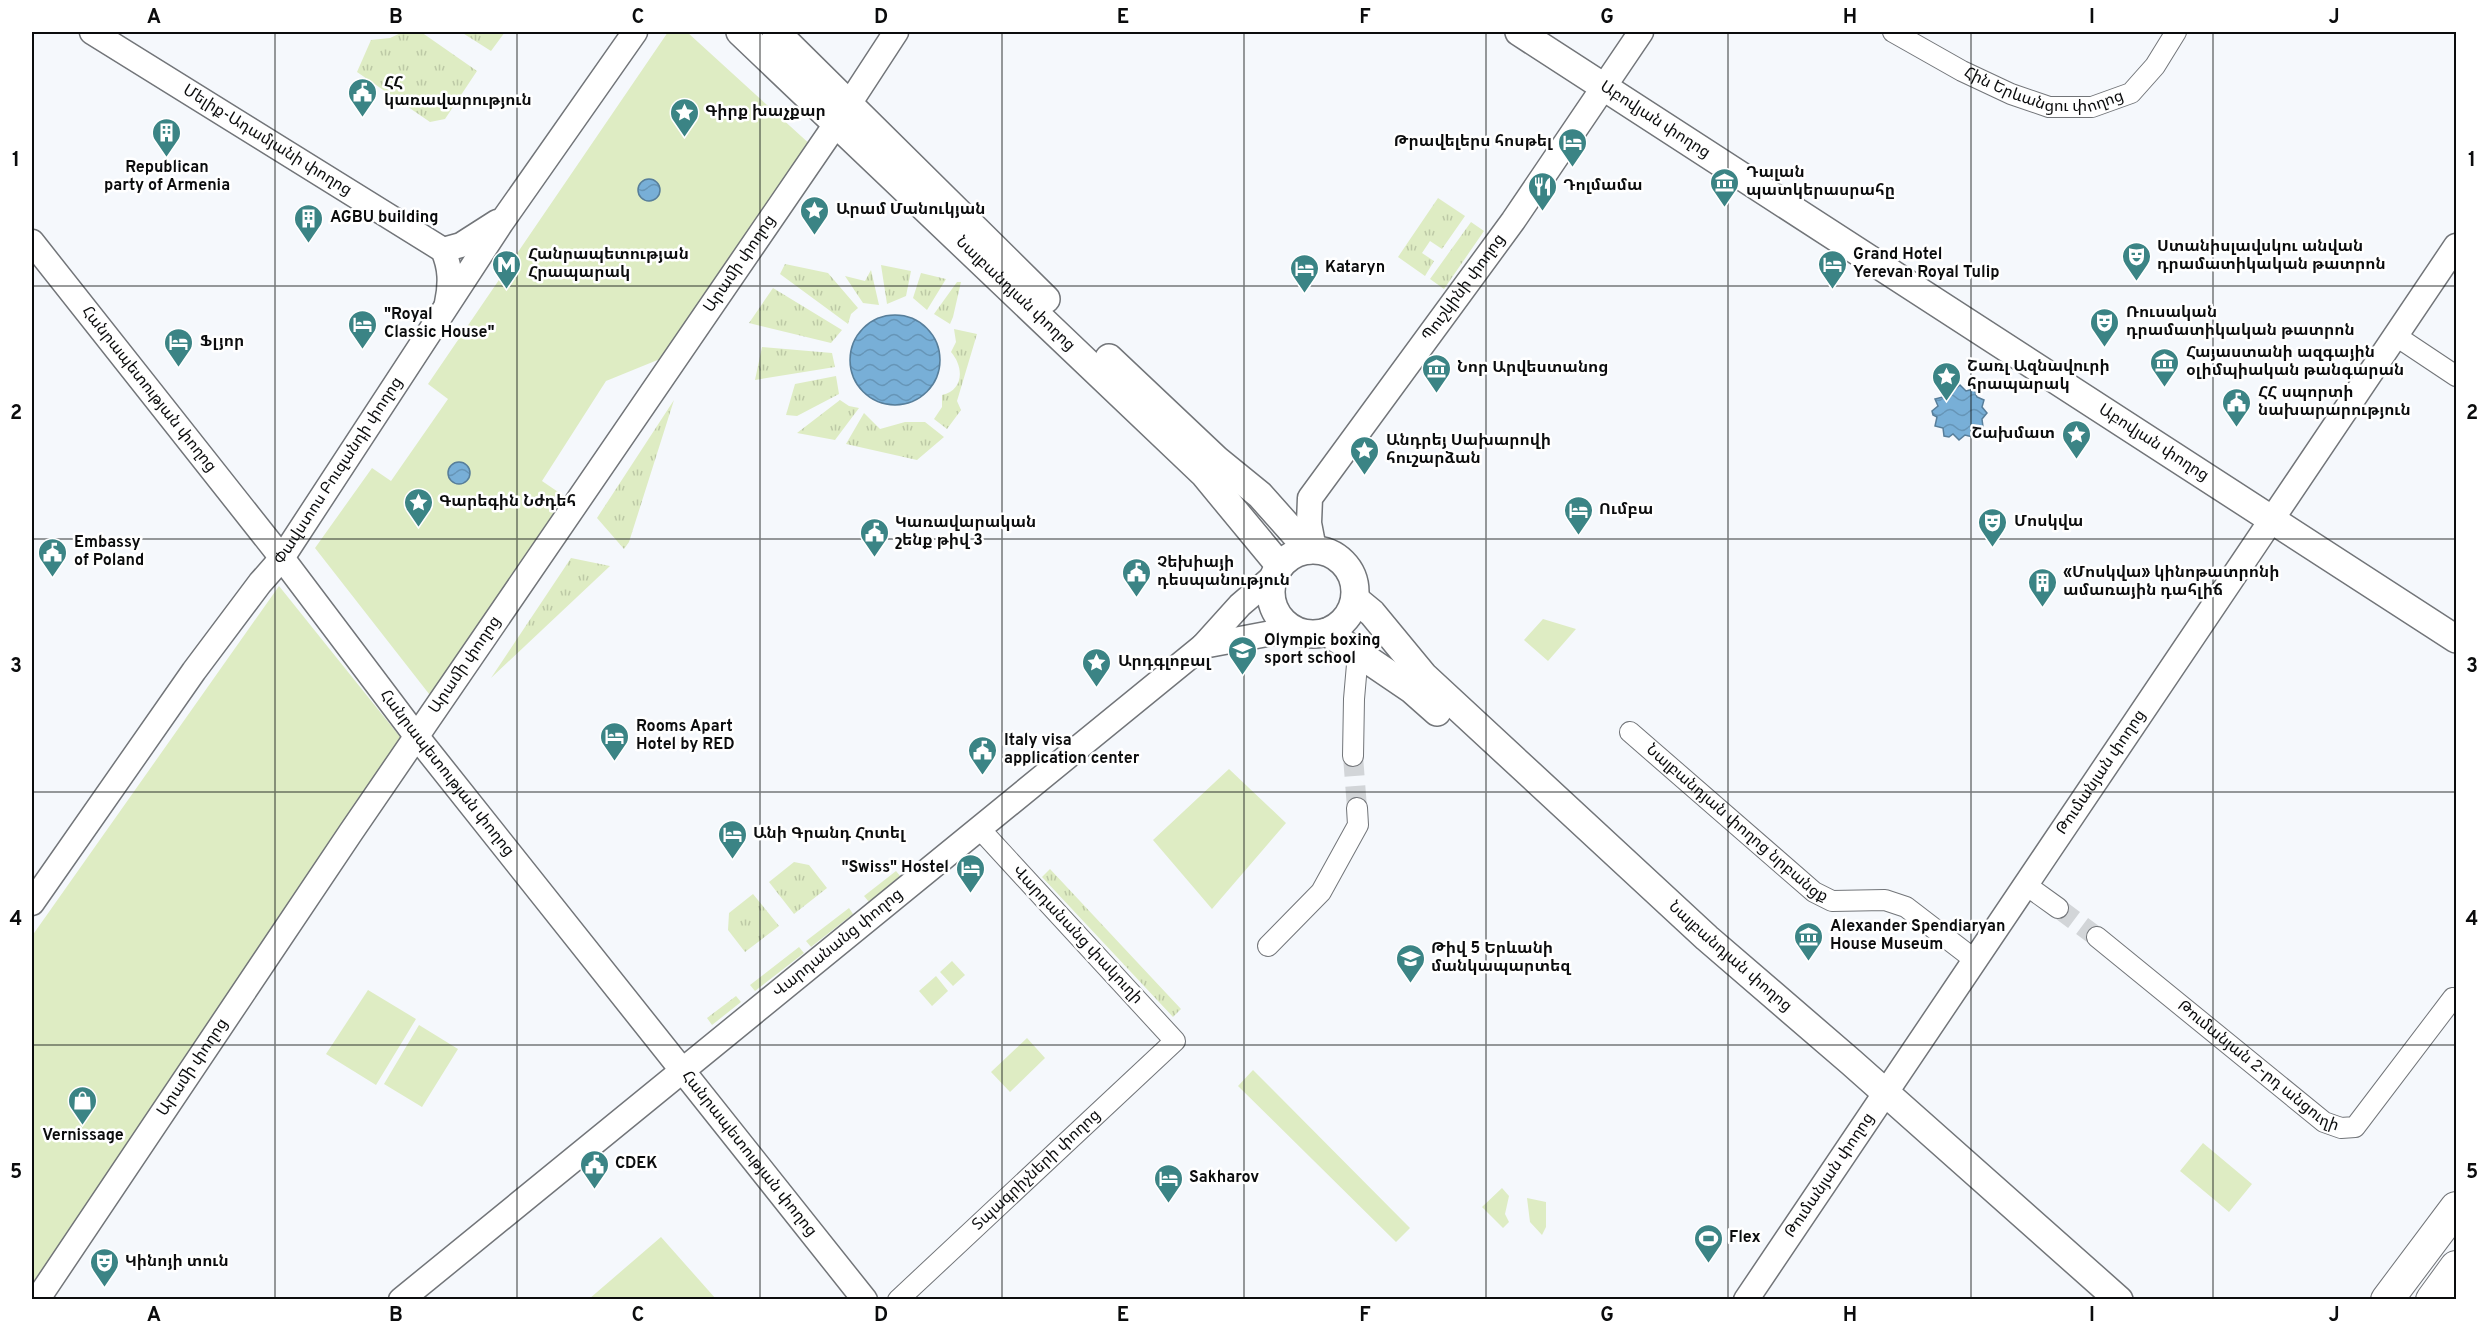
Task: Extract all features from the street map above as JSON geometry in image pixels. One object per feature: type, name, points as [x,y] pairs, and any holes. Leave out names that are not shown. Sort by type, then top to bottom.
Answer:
[{"type":"main road","name":"Նալբանդյան փողոց","points":[[740,32],[843,114],[1038,290],[1217,459],[1260,495],[1311,549]]},
{"type":"main road","name":"Նալբանդյան փողոց","points":[[776,32],[843,114],[1204,474],[1277,570]]},
{"type":"main road","name":"Աբովյան փողոց","points":[[1519,32],[2457,639]]},
{"type":"main road","points":[[1311,549],[1324,551],[1342,561],[1353,578],[1355,599],[1345,619],[1327,632],[1315,634],[1293,629],[1283,621],[1274,604],[1272,586],[1277,570],[1293,555],[1311,549]]},
{"type":"main road","name":"Նալբանդյան փողոց","points":[[1355,599],[1372,613],[1424,676],[2102,1299]]},
{"type":"main road","name":"Նալբանդյան փողոց","points":[[1327,632],[1411,689],[1697,949],[1882,1099],[2119,1299]]},
{"type":"main road","points":[[2387,1299],[2457,1208]]},
{"type":"main road","points":[[2432,1299],[2457,1267]]},
{"type":"street","name":"Մելիք-Ադամյանի փողոց","points":[[92,32],[443,250]]},
{"type":"street","name":"Փավստոս Բուզանդի փողոց","points":[[32,903],[194,671],[260,583],[282,558],[510,210],[635,32]]},
{"type":"street","name":"Արամի փողոց","points":[[37,1299],[351,832],[843,114],[896,32]]},
{"type":"street","name":"Պուշկինի փողոց","points":[[1311,549],[1310,498],[1513,221],[1641,32]]},
{"type":"street","name":"Հին Երևանցու փողոց","points":[[1893,32],[1962,71],[2011,94],[2049,107],[2092,107],[2131,93],[2155,66],[2176,32]]},
{"type":"street","points":[[446,309],[450,279],[449,263],[443,250],[460,245],[479,234],[510,210]]},
{"type":"street","name":"Հանրապետության փողոց","points":[[32,242],[282,558],[417,737],[865,1299]]},
{"type":"street","name":"Թումանյան փողոց","points":[[1746,1299],[2457,246]]},
{"type":"street","points":[[2396,336],[2457,376]]},
{"type":"street","points":[[1203,646],[1240,605],[1277,570]]},
{"type":"street","name":"Վարդանանց փողոց","points":[[401,1299],[1203,646],[1293,629]]},
{"type":"street","points":[[1353,756],[1358,653]]},
{"type":"street","name":"Նալբանդյան փողոց նրբանցք","points":[[1630,732],[1814,892],[1832,901],[1885,900],[1906,907],[1975,960]]},
{"type":"street","points":[[1268,946],[1321,892],[1358,825],[1357,808]]},
{"type":"street","name":"Վարդանանց փակուղի","points":[[979,828],[1175,1041]]},
{"type":"street","points":[[2026,885],[2058,908]]},
{"type":"street","name":"Թումանյան 2-րդ անցուղի","points":[[2097,937],[2324,1122],[2341,1128],[2355,1127],[2452,998]]},
{"type":"street","name":"Տպագրիչների փողոց","points":[[898,1299],[1175,1041]]},
{"type":"green space","points":[[403,32],[421,32],[477,71],[445,119],[430,122],[357,72],[371,40],[390,38]]},
{"type":"green space","points":[[461,32],[505,32],[491,51]]},
{"type":"green space","points":[[668,32],[687,32],[813,147],[660,359],[606,381],[542,481],[567,498],[433,699],[315,548],[372,468],[391,481],[448,399],[428,384]]},
{"type":"green space","points":[[1438,198],[1465,216],[1442,249],[1430,241],[1422,253],[1434,261],[1425,276],[1398,257]]},
{"type":"green space","points":[[1471,222],[1484,231],[1444,289],[1430,279]]},
{"type":"green space","points":[[785,264],[828,273],[858,308],[851,314],[848,324],[780,274]]},
{"type":"green space","points":[[881,265],[911,271],[906,296],[887,304]]},
{"type":"green space","points":[[871,270],[879,305],[863,303],[845,276],[865,281]]},
{"type":"green space","points":[[921,273],[946,279],[927,310],[913,298]]},
{"type":"green space","points":[[957,282],[961,282],[950,324],[934,314]]},
{"type":"green space","points":[[773,288],[842,330],[831,343],[749,323]]},
{"type":"green space","points":[[954,329],[977,334],[957,401],[961,410],[947,429],[934,419],[942,407],[942,395],[955,388],[960,377],[958,364],[951,352],[956,342]]},
{"type":"green space","points":[[762,347],[832,353],[835,367],[755,380]]},
{"type":"green space","points":[[836,376],[839,394],[797,416],[786,415],[795,384]]},
{"type":"green space","points":[[674,400],[629,542],[624,549],[597,518]]},
{"type":"green space","points":[[840,400],[849,406],[859,408],[835,440],[797,433]]},
{"type":"green space","points":[[864,413],[880,429],[905,422],[925,422],[944,437],[917,460],[846,444]]},
{"type":"green space","points":[[571,558],[610,566],[491,678]]},
{"type":"green space","name":"Vernissage","points":[[279,586],[405,743],[32,1292],[32,936]]},
{"type":"green space","points":[[1543,619],[1576,629],[1548,661],[1524,640]]},
{"type":"green space","points":[[1229,769],[1286,823],[1212,909],[1153,840]]},
{"type":"green space","points":[[794,862],[809,865],[827,888],[794,914],[769,882]]},
{"type":"green space","points":[[1050,869],[1181,1009],[1173,1017],[1042,877]]},
{"type":"green space","points":[[896,871],[901,877],[869,902],[864,896]]},
{"type":"green space","points":[[753,894],[779,926],[745,952],[728,930],[729,913]]},
{"type":"green space","points":[[849,908],[853,914],[811,947],[806,941]]},
{"type":"green space","points":[[799,947],[804,953],[755,991],[750,985]]},
{"type":"green space","points":[[952,961],[965,975],[953,986],[940,972]]},
{"type":"green space","points":[[936,976],[948,991],[932,1006],[919,991]]},
{"type":"green space","points":[[368,990],[416,1019],[376,1085],[326,1054]]},
{"type":"green space","points":[[736,996],[741,1002],[712,1025],[707,1018]]},
{"type":"green space","points":[[419,1025],[458,1049],[422,1107],[384,1084]]},
{"type":"green space","points":[[1027,1038],[1045,1058],[1010,1092],[991,1072]]},
{"type":"green space","points":[[1253,1070],[1410,1228],[1396,1242],[1238,1086]]},
{"type":"green space","points":[[2203,1143],[2252,1184],[2229,1212],[2180,1171]]},
{"type":"green space","points":[[1502,1188],[1509,1196],[1505,1214],[1509,1222],[1503,1228],[1482,1207]]},
{"type":"green space","points":[[1527,1198],[1546,1202],[1546,1227],[1542,1235],[1530,1222]]},
{"type":"green space","points":[[661,1237],[716,1299],[589,1299]]},
{"type":"water","points":[[649,179],[657,182],[660,190],[657,198],[649,201],[641,198],[638,190],[641,182]]},
{"type":"water","points":[[895,315],[912,318],[927,328],[937,343],[940,360],[937,377],[927,392],[912,402],[895,405],[878,402],[863,392],[853,377],[850,360],[853,343],[863,328],[878,318]]},
{"type":"water","points":[[1960,385],[1966,391],[1974,389],[1977,397],[1984,400],[1982,407],[1987,413],[1982,419],[1983,427],[1975,429],[1973,437],[1965,435],[1959,440],[1953,434],[1949,437],[1944,436],[1943,428],[1935,426],[1937,417],[1932,411],[1938,406],[1935,399],[1943,397],[1942,392],[1945,388],[1953,391]]},
{"type":"water","points":[[459,462],[467,465],[470,473],[467,481],[459,484],[451,481],[448,473],[451,465]]},
{"type":"tunnel","points":[[1353,756],[1357,808]]},
{"type":"tunnel","points":[[2058,908],[2097,937]]},
{"type":"place","name":"ՀՀ կառավարություն","points":[[363,118]]},
{"type":"place","name":"Գիրք խաչքար","points":[[684,138]]},
{"type":"place","name":"Republican party of Armenia","points":[[167,158]]},
{"type":"place","name":"Թրավելերս հոսթել","points":[[1573,168]]},
{"type":"place","name":"Դալան պատկերասրահը","points":[[1725,208]]},
{"type":"place","name":"Դոլմամա","points":[[1542,212]]},
{"type":"place","name":"Արամ Մանուկյան","points":[[815,236]]},
{"type":"place","name":"AGBU building","points":[[309,244]]},
{"type":"place","name":"Ստանիսլավսկու անվան դրամատիկական թատրոն","points":[[2136,282]]},
{"type":"place","name":"Հանրապետության Հրապարակ","points":[[507,290]]},
{"type":"place","name":"Grand Hotel Yerevan Royal Tulip","points":[[1832,290]]},
{"type":"place","name":"Kataryn","points":[[1304,294]]},
{"type":"place","name":"Ռուսական դրամատիկական թատրոն","points":[[2105,348]]},
{"type":"place","name":"\"Royal Classic House\"","points":[[363,350]]},
{"type":"place","name":"Ֆլյոր","points":[[179,368]]},
{"type":"place","name":"Հայաստանի ազգային օլիմպիական թանգարան","points":[[2165,388]]},
{"type":"place","name":"Նոր Արվեստանոց","points":[[1436,394]]},
{"type":"place","name":"Շառլ Ազնավուրի հրապարակ","points":[[1946,402]]},
{"type":"place","name":"ՀՀ սպորտի նախարարություն","points":[[2237,428]]},
{"type":"place","name":"Շախմատ","points":[[2076,460]]},
{"type":"place","name":"Անդրեյ Սախարովի հուշարձան","points":[[1365,476]]},
{"type":"place","name":"Գարեգին Նժդեհ","points":[[418,528]]},
{"type":"place","name":"Ումբա","points":[[1578,536]]},
{"type":"place","name":"Մոսկվա","points":[[1993,548]]},
{"type":"place","name":"Կառավարական շենք թիվ 3","points":[[874,558]]},
{"type":"place","name":"Embassy of Poland","points":[[53,578]]},
{"type":"place","name":"Չեխիայի դեսպանություն","points":[[1136,598]]},
{"type":"place","name":"«Մոսկվա» կինոթատրոնի ամառային դահլիճ","points":[[2042,608]]},
{"type":"place","name":"Olympic boxing sport school","points":[[1243,676]]},
{"type":"place","name":"Արդգլոբալ","points":[[1097,688]]},
{"type":"place","name":"Rooms Apart Hotel by RED","points":[[615,762]]},
{"type":"place","name":"Italy visa application center","points":[[983,776]]},
{"type":"place","name":"Անի Գրանդ Հոտել","points":[[732,860]]},
{"type":"place","name":"\"Swiss\" Hostel","points":[[970,894]]},
{"type":"place","name":"Alexander Spendiaryan House Museum","points":[[1809,962]]},
{"type":"place","name":"Թիվ 5 Երևանի մանկապարտեզ","points":[[1410,984]]},
{"type":"place","name":"Vernissage","points":[[83,1126]]},
{"type":"place","name":"CDEK","points":[[594,1190]]},
{"type":"place","name":"Sakharov","points":[[1168,1204]]},
{"type":"place","name":"Flex","points":[[1708,1264]]},
{"type":"place","name":"Կինոյի տուն","points":[[104,1288]]}]
